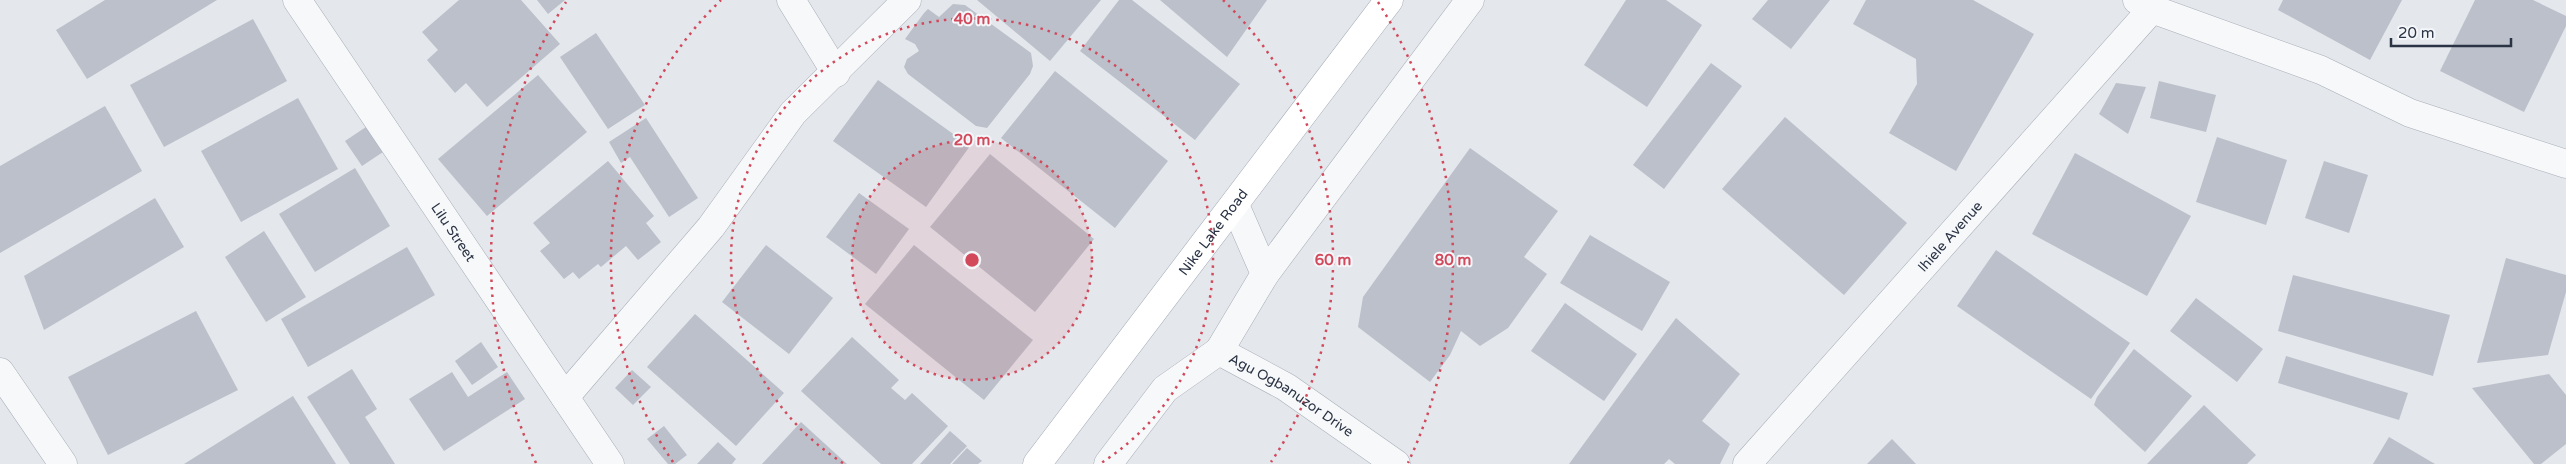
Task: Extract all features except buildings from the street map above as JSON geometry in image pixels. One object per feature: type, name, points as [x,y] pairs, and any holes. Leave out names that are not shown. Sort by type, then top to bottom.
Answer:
[{"type":"main road","name":"Nike Lake Road","points":[[1038,464],[1389,0]]},
{"type":"street","name":"Lilu Street","points":[[297,0],[610,464]]},
{"type":"street","points":[[791,0],[836,73]]},
{"type":"street","points":[[565,397],[711,226],[793,113],[836,73],[907,0]]},
{"type":"street","points":[[1219,351],[1265,274],[1470,0]]},
{"type":"street","points":[[2145,4],[2321,70],[2410,114],[2566,164]]},
{"type":"street","name":"Ihiele Avenue","points":[[1747,464],[2145,4]]},
{"type":"street","points":[[1235,205],[1265,274]]},
{"type":"street","name":"Agu Ogbanuzor Drive","points":[[1108,464],[1165,389],[1219,351],[1286,387],[1396,464]]},
{"type":"street","points":[[1,375],[63,464]]}]
